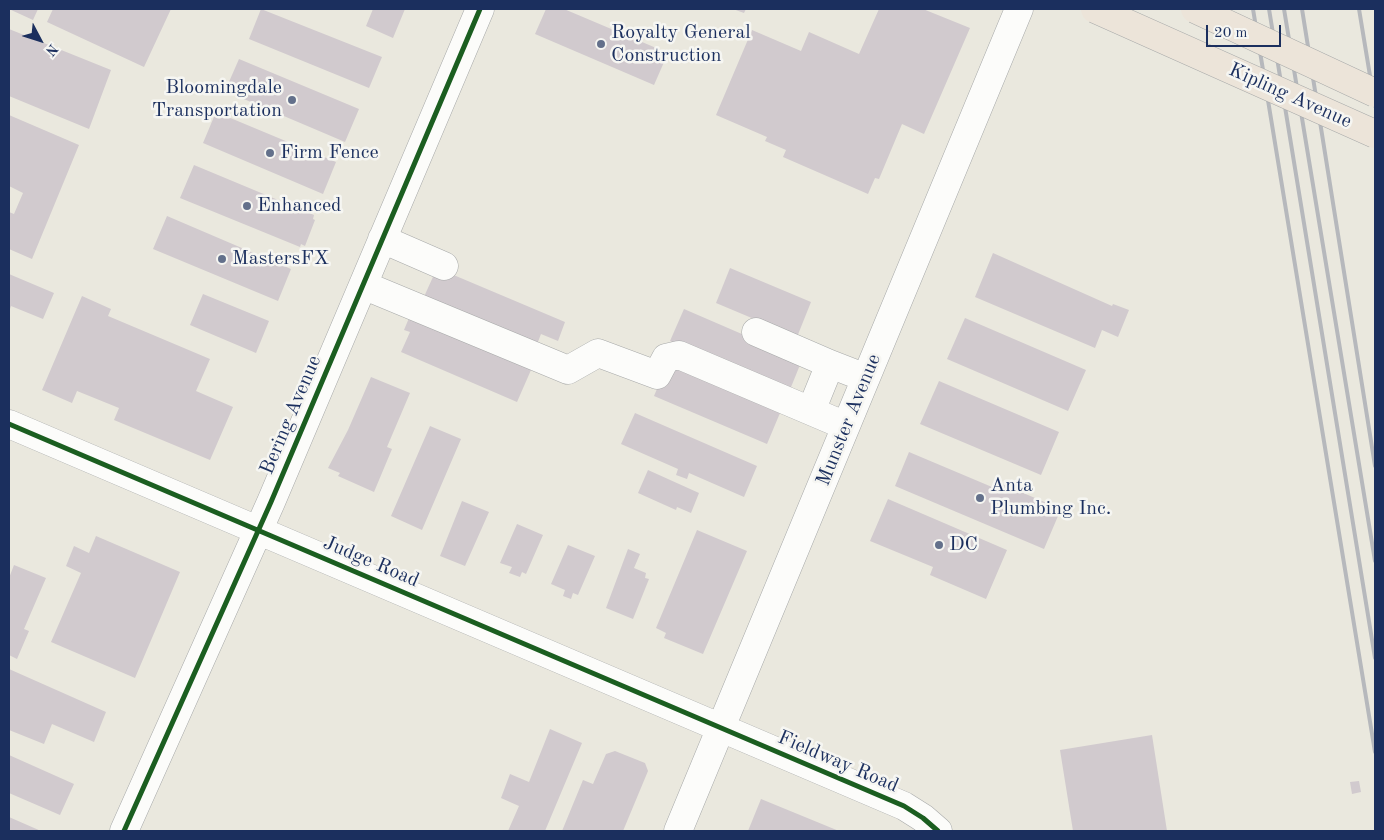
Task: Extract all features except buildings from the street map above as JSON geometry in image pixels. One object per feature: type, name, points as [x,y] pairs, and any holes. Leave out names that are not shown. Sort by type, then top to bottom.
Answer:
[{"type":"main road","name":"Kipling Avenue","points":[[1094,9],[1375,134]]},
{"type":"main road","name":"Kipling Avenue","points":[[1195,9],[1375,93]]},
{"type":"street","name":"Bering Avenue","points":[[124,831],[258,530],[480,9]]},
{"type":"street","name":"Munster Avenue","points":[[678,831],[1019,9]]},
{"type":"street","points":[[382,240],[444,266]]},
{"type":"street","points":[[363,285],[568,370],[598,353],[657,375],[666,358],[679,355],[846,426]]},
{"type":"street","points":[[756,332],[866,378]]},
{"type":"street","points":[[811,411],[830,364]]},
{"type":"street","name":"Judge Road","points":[[9,424],[722,728]]},
{"type":"street","name":"Fieldway Road","points":[[722,728],[904,806],[923,818],[938,831]]},
{"type":"railway","points":[[1253,9],[1375,752]]},
{"type":"railway","points":[[1269,9],[1375,658]]},
{"type":"railway","points":[[1284,9],[1375,561]]},
{"type":"railway","points":[[1302,9],[1375,466]]},
{"type":"railway","points":[[1359,9],[1375,106]]},
{"type":"cycle path","points":[[124,831],[271,502],[480,9]]},
{"type":"cycle path","points":[[9,424],[904,806],[923,818],[938,831]]},
{"type":"place","name":"Royalty General Construction","points":[[601,44]]},
{"type":"place","name":"Bloomingdale Transportation","points":[[292,100]]},
{"type":"place","name":"Firm Fence","points":[[270,153]]},
{"type":"place","name":"Enhanced","points":[[247,206]]},
{"type":"place","name":"MastersFX","points":[[222,259]]},
{"type":"place","name":"Anta Plumbing Inc.","points":[[980,498]]},
{"type":"place","name":"DC","points":[[939,545]]}]
